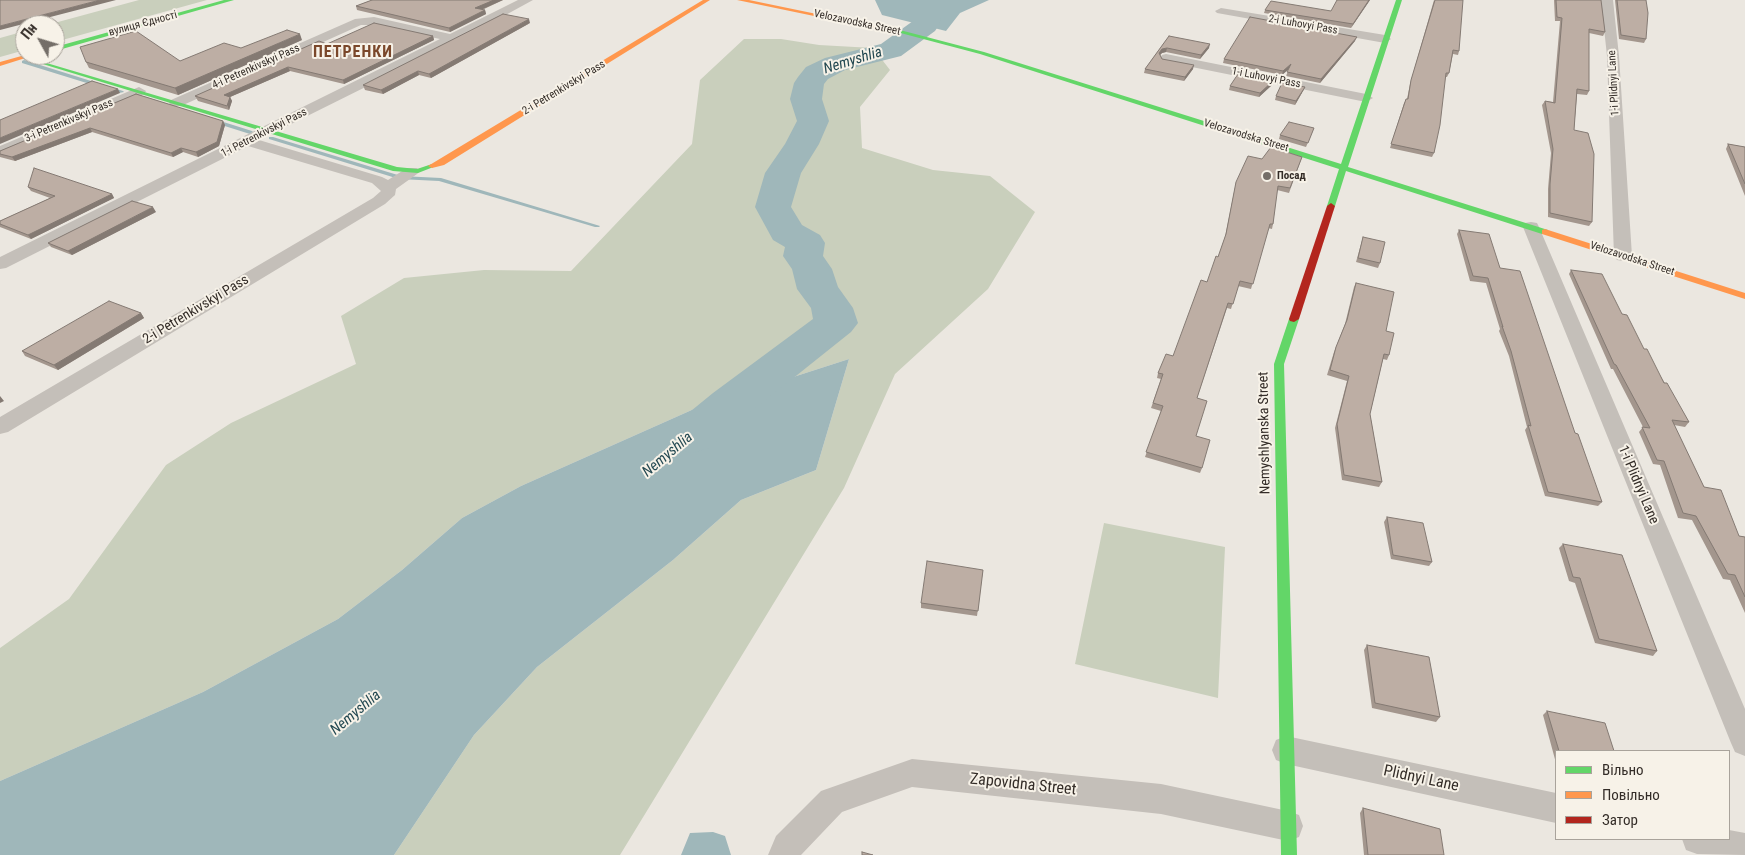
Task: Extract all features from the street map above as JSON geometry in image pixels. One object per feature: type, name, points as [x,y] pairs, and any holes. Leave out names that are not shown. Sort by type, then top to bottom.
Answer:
[{"type":"street","name":"вулиця Єдності","points":[[65,46],[231,0]]},
{"type":"street","name":"1-i Petrenkivskyi Pass","points":[[0,264],[527,0]]},
{"type":"street","name":"2-i Petrenkivskyi Pass","points":[[0,427],[379,201],[401,179],[441,162],[707,0]]},
{"type":"street","name":"Velozavodska Street","points":[[740,0],[883,28],[950,45],[1531,226],[1745,296]]},
{"type":"street","name":"Nemyshlyanska Street","points":[[1289,841],[1279,364],[1399,0]]},
{"type":"street","name":"1-i Plidnyi Lane","points":[[1607,0],[1613,56],[1623,256]]},
{"type":"street","name":"2-i Luhovyi Pass","points":[[1221,11],[1385,39]]},
{"type":"street","name":"4-i Petrenkivskyi Pass","points":[[176,102],[359,22],[374,21],[454,38]]},
{"type":"street","name":"1-i Luhovyi Pass","points":[[1166,58],[1366,98]]},
{"type":"street","points":[[0,64],[15,60]]},
{"type":"street","points":[[57,65],[396,169],[401,179],[377,180],[248,141]]},
{"type":"street","name":"3-i Petrenkivskyi Pass","points":[[0,151],[138,91]]},
{"type":"street","name":"1-i Plidnyi Lane","points":[[1531,226],[1745,743]]},
{"type":"street","name":"Plidnyi Lane","points":[[1286,750],[1555,808]]},
{"type":"street","name":"Zapovidna Street","points":[[784,855],[787,847],[832,801],[912,773],[1161,799],[1289,841]]},
{"type":"street","points":[[1702,840],[1745,849]]},
{"type":"green space","points":[[139,0],[207,0],[65,39],[65,20]]},
{"type":"green space","points":[[15,34],[15,53],[0,57],[0,38]]},
{"type":"green space","points":[[744,39],[781,39],[819,45],[873,48],[890,70],[860,107],[862,148],[933,170],[990,176],[1035,212],[988,289],[895,374],[844,488],[620,855],[394,855],[474,735],[537,667],[673,560],[741,500],[816,470],[849,359],[694,409],[521,486],[462,518],[402,570],[338,619],[203,692],[0,781],[0,648],[69,599],[166,465],[231,423],[356,364],[341,316],[404,278],[484,270],[571,271],[692,144],[700,80]]},
{"type":"green space","points":[[1104,523],[1225,547],[1218,698],[1075,664]]},
{"type":"water","points":[[875,0],[989,0],[960,13],[946,31],[882,15]]},
{"type":"water","points":[[849,359],[816,470],[741,500],[673,560],[537,667],[474,735],[394,855],[0,855],[0,781],[203,692],[338,619],[402,570],[462,518],[521,486],[694,409]]},
{"type":"water","points":[[713,832],[725,836],[731,855],[681,855],[690,833]]},
{"type":"building","points":[[0,0],[100,0],[42,15],[15,15],[15,22],[0,26]]},
{"type":"building","points":[[372,0],[494,0],[475,8],[485,10],[449,28],[356,6]]},
{"type":"building","points":[[1337,0],[1369,0],[1353,24],[1265,10],[1271,1],[1331,11]]},
{"type":"building","points":[[1435,0],[1463,0],[1459,51],[1453,50],[1449,73],[1446,73],[1440,125],[1434,153],[1391,144],[1406,99],[1408,99],[1411,80]]},
{"type":"building","points":[[1556,0],[1601,0],[1605,32],[1589,29],[1589,91],[1577,89],[1574,130],[1588,133],[1594,154],[1592,222],[1550,213],[1553,149],[1545,101],[1555,103],[1562,18],[1557,17]]},
{"type":"building","points":[[1617,0],[1646,0],[1648,13],[1646,39],[1621,35]]},
{"type":"building","points":[[503,14],[529,19],[429,74],[418,71],[381,90],[363,85]]},
{"type":"building","points":[[1250,17],[1357,37],[1321,79],[1287,72],[1291,64],[1283,71],[1224,59]]},
{"type":"building","points":[[374,23],[433,36],[343,80],[288,67],[224,95],[230,97],[227,106],[195,96],[319,41],[327,44]]},
{"type":"building","points":[[287,30],[300,34],[175,88],[86,62],[80,47],[136,31],[180,61],[224,43],[241,48]]},
{"type":"building","points":[[1169,36],[1210,44],[1201,55],[1167,48],[1162,49],[1159,53],[1162,59],[1194,65],[1185,77],[1145,69]]},
{"type":"building","points":[[1238,74],[1273,81],[1260,93],[1230,86]]},
{"type":"building","points":[[92,81],[118,89],[0,138],[0,120]]},
{"type":"building","points":[[1282,83],[1305,87],[1296,101],[1276,96]]},
{"type":"building","points":[[136,94],[223,121],[217,142],[196,152],[181,148],[171,153],[90,128],[12,157],[0,154],[0,151]]},
{"type":"building","points":[[1289,122],[1314,128],[1308,143],[1280,135]]},
{"type":"building","points":[[1728,144],[1745,147],[1745,184]]},
{"type":"building","points":[[1271,147],[1302,157],[1290,188],[1278,186],[1273,224],[1270,224],[1253,284],[1240,281],[1233,304],[1228,303],[1197,398],[1207,401],[1196,436],[1210,440],[1202,468],[1146,452],[1163,406],[1153,403],[1163,374],[1158,373],[1166,354],[1173,356],[1201,280],[1207,282],[1216,256],[1218,257],[1226,234],[1236,182],[1248,156],[1262,159]]},
{"type":"building","points":[[34,168],[112,194],[28,235],[0,224],[0,221],[55,196],[28,187]]},
{"type":"building","points":[[132,201],[153,207],[68,251],[48,243]]},
{"type":"building","points":[[1459,230],[1489,234],[1500,268],[1520,271],[1575,433],[1578,434],[1602,502],[1548,492],[1528,425],[1531,426],[1511,351],[1488,278],[1473,276]]},
{"type":"building","points":[[1363,237],[1385,242],[1380,263],[1358,258]]},
{"type":"building","points":[[1571,270],[1602,274],[1622,314],[1627,315],[1644,349],[1647,349],[1664,383],[1667,383],[1689,422],[1672,420],[1704,487],[1721,490],[1739,536],[1745,537],[1745,597],[1735,575],[1728,574],[1696,516],[1683,513],[1664,461],[1657,460],[1642,427],[1650,428],[1614,364]]},
{"type":"building","points":[[1356,283],[1394,292],[1386,331],[1394,333],[1389,355],[1384,354],[1370,414],[1382,482],[1344,475],[1337,424],[1349,376],[1330,370],[1336,347],[1347,320]]},
{"type":"building","points":[[109,301],[141,313],[54,365],[22,351]]},
{"type":"building","points":[[1387,517],[1423,523],[1432,562],[1393,555]]},
{"type":"building","points":[[1563,544],[1622,555],[1657,651],[1599,639],[1580,578],[1573,577]]},
{"type":"building","points":[[927,561],[983,570],[978,611],[921,603]]},
{"type":"building","points":[[1367,645],[1429,657],[1440,717],[1375,703]]},
{"type":"building","points":[[1547,711],[1605,723],[1614,750],[1559,750]]},
{"type":"building","points":[[1363,808],[1440,829],[1444,855],[1368,855]]},
{"type":"building","points":[[862,852],[873,855],[862,855]]},
{"type":"waterway","name":"Nemyshlia","points":[[692,436],[730,404],[836,323],[832,308],[818,289],[812,269],[803,256],[806,243],[787,232],[773,207],[783,173],[802,144],[813,121],[806,99],[809,83],[817,73],[835,64],[891,50],[925,25],[928,18],[916,0]]},
{"type":"waterway","points":[[34,65],[121,92]]},
{"type":"waterway","points":[[214,121],[250,132]]},
{"type":"waterway","points":[[271,138],[401,178],[439,179],[597,226]]},
{"type":"traffic: fast","points":[[65,46],[231,0]]},
{"type":"traffic: fast","points":[[1331,206],[1399,0]]},
{"type":"traffic: fast","points":[[896,31],[982,53],[1545,232]]},
{"type":"traffic: fast","points":[[52,65],[396,169],[418,171],[432,166]]},
{"type":"traffic: fast","points":[[1289,855],[1279,364],[1294,319]]},
{"type":"traffic: slow","points":[[432,166],[441,163],[707,0]]},
{"type":"traffic: slow","points":[[740,0],[896,31]]},
{"type":"traffic: slow","points":[[0,64],[15,60]]},
{"type":"traffic: slow","points":[[1545,232],[1745,296]]},
{"type":"traffic: jam","points":[[1294,319],[1331,206]]},
{"type":"place","name":"Посад","points":[[1267,176]]},
{"type":"district","name":"ПЕТРЕНКИ","points":[[353,53]]}]
